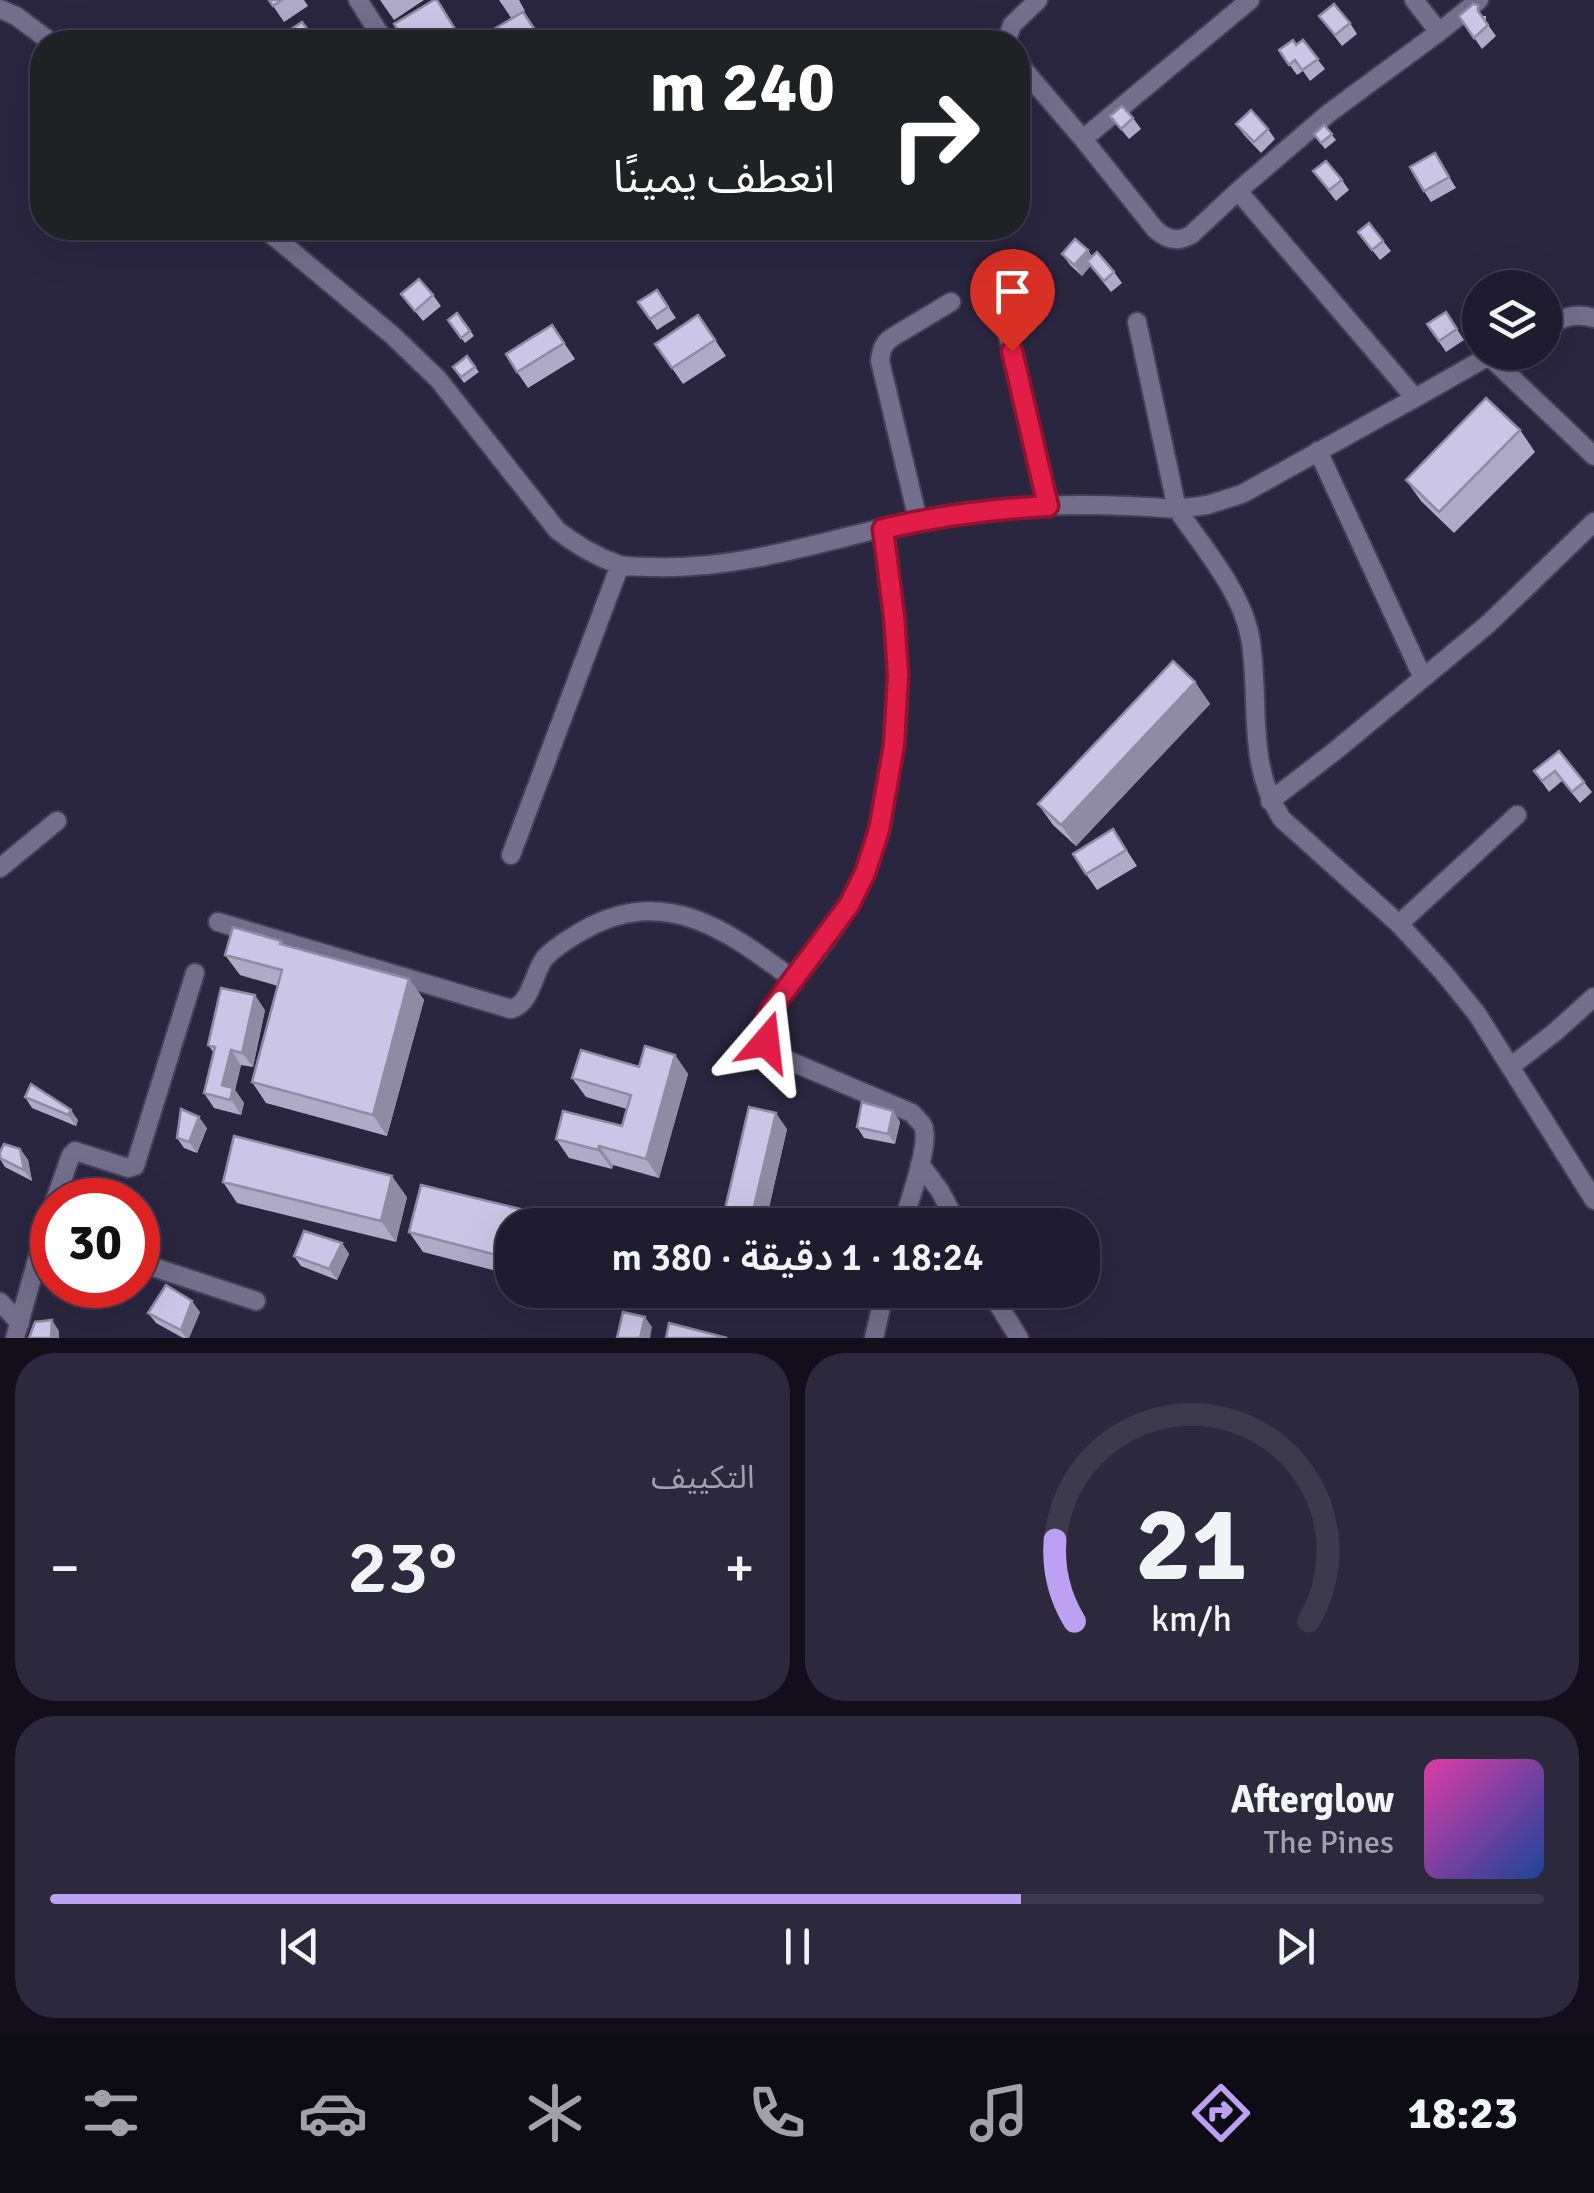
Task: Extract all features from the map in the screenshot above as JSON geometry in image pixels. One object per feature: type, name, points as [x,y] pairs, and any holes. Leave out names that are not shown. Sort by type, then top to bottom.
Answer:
[{"type":"street","points":[[358,0],[377,30]]},
{"type":"street","points":[[1010,30],[1038,0]]},
{"type":"street","points":[[1083,138],[1250,0]]},
{"type":"street","points":[[1414,0],[1439,32]]},
{"type":"street","points":[[1030,77],[1155,229],[1174,240],[1184,239],[1328,113],[1479,0]]},
{"type":"street","points":[[0,9],[35,30]]},
{"type":"street","points":[[1238,191],[1415,398]]},
{"type":"street","points":[[278,240],[438,378],[557,530],[578,546],[620,565],[678,568],[746,559],[918,520],[1008,508],[1132,505],[1177,509],[1207,505],[1242,494],[1464,370]]},
{"type":"street","points":[[918,520],[880,355],[885,343],[952,302]]},
{"type":"street","points":[[1562,318],[1579,315],[1594,318]]},
{"type":"street","points":[[1004,320],[1048,506]]},
{"type":"street","points":[[1137,322],[1177,509],[1232,589],[1244,615],[1250,637],[1256,740],[1270,801],[1300,837],[1399,924],[1443,972],[1477,1014],[1594,1200]]},
{"type":"street","points":[[1508,370],[1594,456]]},
{"type":"street","points":[[1318,452],[1423,678]]},
{"type":"street","points":[[1270,801],[1487,625],[1594,522]]},
{"type":"street","points":[[883,529],[894,616],[897,724],[874,850],[849,905],[772,1008],[764,1034],[771,1049],[784,1059],[912,1114],[922,1125],[925,1133],[920,1164],[907,1208]]},
{"type":"street","points":[[511,856],[620,565]]},
{"type":"street","points":[[1399,924],[1518,815]]},
{"type":"street","points":[[0,868],[57,821]]},
{"type":"street","points":[[218,922],[512,1009],[523,1002],[545,958],[568,939],[621,914],[652,910],[706,922],[794,980]]},
{"type":"street","points":[[62,1178],[70,1155],[75,1152],[128,1168],[135,1166],[195,973]]},
{"type":"street","points":[[1510,1067],[1594,997]]},
{"type":"street","points":[[920,1164],[949,1208]]},
{"type":"street","points":[[160,1269],[256,1301]]},
{"type":"street","points":[[17,1330],[30,1289]]},
{"type":"street","points":[[0,1302],[17,1330]]},
{"type":"street","points":[[874,1338],[881,1308]]},
{"type":"street","points":[[1001,1308],[1020,1338]]},
{"type":"building","points":[[437,0],[456,30],[398,30],[394,24]]},
{"type":"building","points":[[1334,4],[1350,23],[1335,35],[1319,16]]},
{"type":"building","points":[[1473,4],[1478,5],[1488,25],[1474,38],[1459,16]]},
{"type":"building","points":[[523,12],[535,30],[492,30]]},
{"type":"building","points":[[302,22],[308,30],[290,30]]},
{"type":"building","points":[[1293,40],[1296,45],[1303,40],[1318,59],[1302,70],[1295,60],[1289,65],[1279,50]]},
{"type":"building","points":[[1122,106],[1133,118],[1121,129],[1110,116]]},
{"type":"building","points":[[1251,110],[1268,129],[1254,142],[1236,124]]},
{"type":"building","points":[[1324,125],[1332,134],[1321,143],[1314,134]]},
{"type":"building","points":[[1435,153],[1449,177],[1424,191],[1410,167]]},
{"type":"building","points":[[1326,161],[1342,180],[1329,190],[1313,171]]},
{"type":"building","points":[[1369,223],[1383,241],[1372,250],[1358,232]]},
{"type":"building","points":[[1075,239],[1088,250],[1074,265],[1062,254]]},
{"type":"building","points":[[1097,252],[1114,272],[1104,281],[1087,261]]},
{"type":"building","points":[[419,279],[433,295],[415,311],[401,294]]},
{"type":"building","points":[[657,290],[668,307],[650,319],[638,302]]},
{"type":"building","points":[[1446,312],[1457,329],[1439,341],[1427,324]]},
{"type":"building","points":[[457,313],[470,331],[461,338],[448,320]]},
{"type":"building","points":[[698,315],[715,340],[672,368],[655,344]]},
{"type":"building","points":[[552,325],[564,343],[517,372],[506,354]]},
{"type":"building","points":[[467,356],[475,367],[461,377],[453,367]]},
{"type":"building","points":[[1486,398],[1520,430],[1439,512],[1406,480]]},
{"type":"building","points":[[1173,661],[1195,682],[1061,825],[1038,804]]},
{"type":"building","points":[[1559,751],[1584,782],[1572,792],[1555,771],[1542,781],[1534,771]]},
{"type":"building","points":[[1113,829],[1126,850],[1086,874],[1073,854]]},
{"type":"building","points":[[233,927],[409,979],[373,1115],[252,1082],[282,970],[225,955]]},
{"type":"building","points":[[221,988],[255,995],[242,1053],[231,1050],[222,1085],[233,1088],[230,1100],[204,1093],[215,1047],[208,1045]]},
{"type":"building","points":[[645,1046],[675,1055],[646,1159],[556,1139],[563,1111],[622,1126],[631,1095],[572,1078],[581,1050],[639,1067]]},
{"type":"building","points":[[31,1084],[71,1110],[68,1115],[25,1097]]},
{"type":"building","points":[[862,1102],[893,1111],[888,1134],[857,1127]]},
{"type":"building","points":[[749,1107],[776,1113],[754,1208],[725,1208]]},
{"type":"building","points":[[181,1109],[199,1117],[189,1142],[177,1138]]},
{"type":"building","points":[[234,1136],[392,1176],[381,1221],[223,1182]]},
{"type":"building","points":[[4,1144],[20,1149],[24,1170],[0,1158]]},
{"type":"building","points":[[421,1185],[516,1208],[495,1208],[495,1255],[409,1232]]},
{"type":"building","points":[[304,1231],[342,1243],[329,1269],[294,1256]]},
{"type":"building","points":[[166,1285],[192,1301],[181,1330],[148,1313],[151,1308],[160,1308],[160,1294]]},
{"type":"building","points":[[623,1312],[645,1317],[640,1338],[617,1338]]},
{"type":"building","points":[[52,1320],[51,1338],[29,1338],[35,1322]]},
{"type":"building","points":[[669,1323],[727,1338],[666,1338]]},
{"type":"route","points":[[766,1042],[765,1022],[772,1008],[849,905],[879,830],[892,766],[898,675],[883,529],[918,520],[1048,506],[1012,351]]}]
